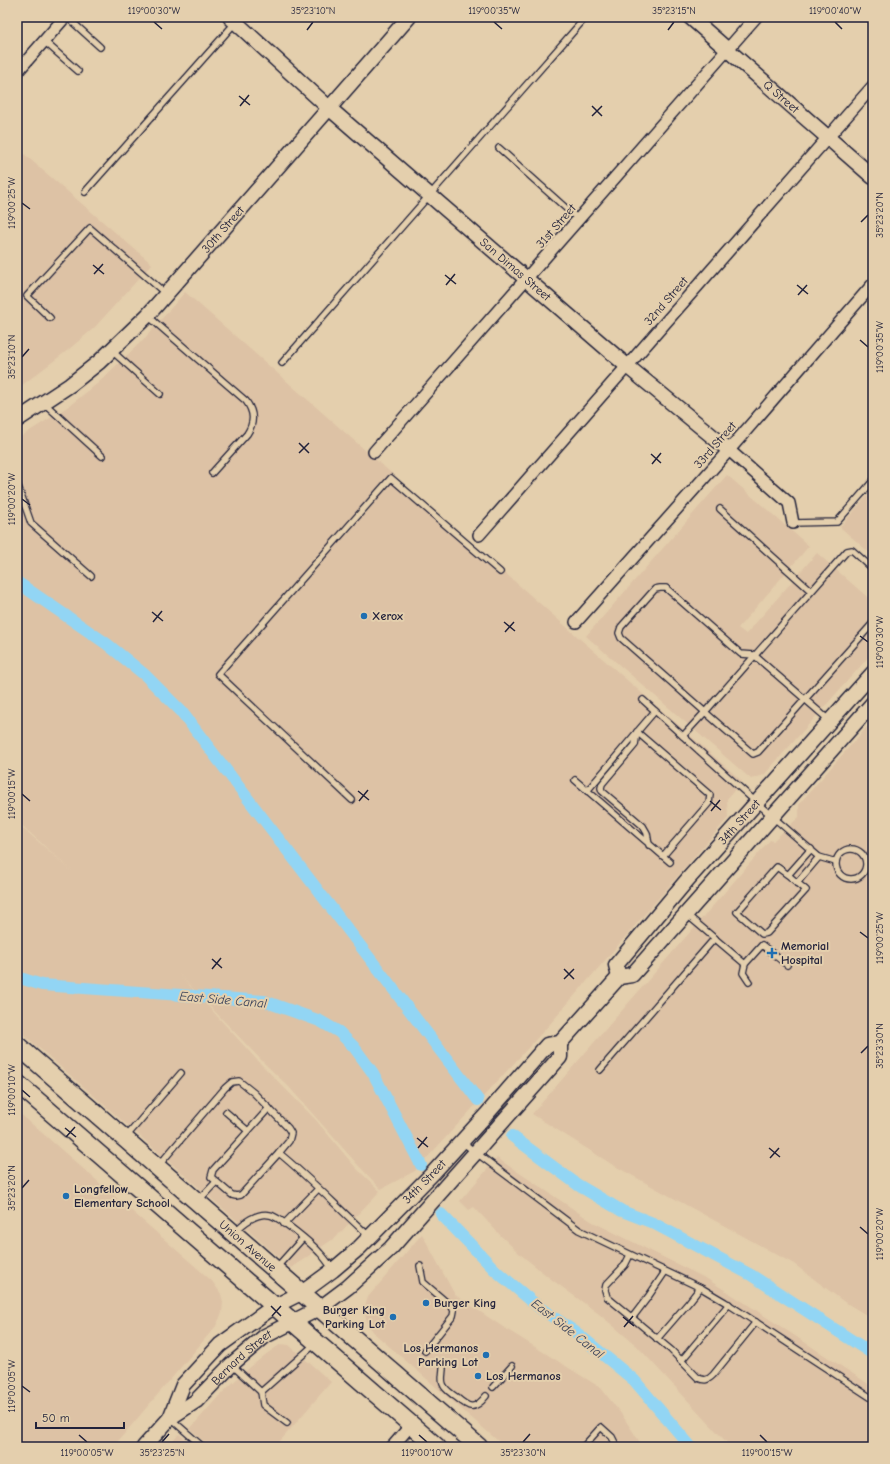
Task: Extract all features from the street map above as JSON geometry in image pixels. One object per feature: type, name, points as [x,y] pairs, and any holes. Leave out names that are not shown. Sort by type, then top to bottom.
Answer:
[{"type":"main road","name":"Union Avenue","points":[[18,1047],[303,1292],[479,1447]]},
{"type":"main road","points":[[17,1083],[437,1447]]},
{"type":"street","points":[[17,72],[66,17]]},
{"type":"street","name":"30th Street","points":[[17,420],[70,385],[112,350],[147,316],[409,17]]},
{"type":"street","name":"Q Street","points":[[690,17],[873,177]]},
{"type":"street","name":"31st Street","points":[[374,452],[756,17]]},
{"type":"street","name":"San Dimas Street","points":[[235,19],[329,108],[627,366],[729,450],[789,503],[793,523]]},
{"type":"street","name":"32nd Street","points":[[479,535],[873,86]]},
{"type":"street","name":"33rd Street","points":[[576,622],[729,450],[873,284]]},
{"type":"street","name":"34th Street","points":[[619,977],[616,965],[688,879],[873,673]]},
{"type":"street","name":"34th Street","points":[[273,1306],[303,1292],[333,1270],[370,1237],[462,1142],[546,1045],[560,1043],[619,977],[632,975],[873,703]]},
{"type":"street","name":"34th Street","points":[[320,1308],[348,1287],[391,1248],[560,1057],[560,1043]]},
{"type":"street","name":"Bernard Street","points":[[170,1418],[184,1385],[220,1345],[273,1306]]},
{"type":"street","name":"Bernard Street","points":[[144,1447],[170,1418],[196,1401],[232,1364],[265,1336],[320,1308]]},
{"type":"street","points":[[392,1447],[411,1425]]},
{"type":"lane","points":[[66,17],[100,47]]},
{"type":"lane","points":[[282,363],[430,194],[448,176],[586,17]]},
{"type":"lane","points":[[85,192],[235,19]]},
{"type":"lane","points":[[44,41],[78,71]]},
{"type":"lane","points":[[499,148],[578,219]]},
{"type":"lane","points":[[50,318],[27,296],[90,228],[166,294]]},
{"type":"lane","points":[[147,316],[246,400],[252,412],[251,428],[212,473]]},
{"type":"lane","points":[[112,350],[160,394]]},
{"type":"lane","points":[[44,403],[102,456]]},
{"type":"lane","points":[[352,800],[218,674],[391,478],[500,572]]},
{"type":"lane","points":[[793,523],[837,522],[873,481]]},
{"type":"lane","points":[[17,483],[31,523],[91,576]]},
{"type":"lane","points":[[720,509],[811,591]]},
{"type":"lane","points":[[683,736],[847,551],[852,550],[873,568]]},
{"type":"lane","points":[[830,721],[806,700],[754,655],[741,654],[666,588],[655,590],[621,627],[619,633],[621,638],[753,754],[758,752],[806,700],[873,622]]},
{"type":"lane","points":[[643,700],[819,857],[836,862]]},
{"type":"lane","points":[[586,791],[655,711]]},
{"type":"lane","points":[[637,732],[635,745],[602,784],[601,788],[602,791],[643,826],[647,833],[649,845]]},
{"type":"lane","points":[[637,732],[710,795],[709,803],[663,856]]},
{"type":"lane","points":[[575,780],[670,862]]},
{"type":"lane","points":[[788,875],[811,849]]},
{"type":"lane","points":[[852,849],[862,853],[870,862],[860,876],[854,880],[850,880],[845,879],[841,875],[836,867],[836,862],[841,853],[852,849]]},
{"type":"lane","points":[[797,883],[819,857]]},
{"type":"lane","points":[[777,867],[788,875],[806,890],[767,934],[762,934],[737,912],[777,867]]},
{"type":"lane","points":[[686,914],[745,964]]},
{"type":"lane","points":[[600,1070],[714,938]]},
{"type":"lane","points":[[749,982],[743,973],[745,964],[762,945],[787,965]]},
{"type":"lane","points":[[125,1139],[181,1074]]},
{"type":"lane","points":[[157,1167],[220,1093],[236,1080],[243,1083],[269,1108],[291,1133],[289,1141],[280,1153],[241,1195],[232,1195],[216,1182],[211,1177],[213,1170],[269,1108]]},
{"type":"lane","points":[[226,1112],[248,1131]]},
{"type":"lane","points":[[462,1142],[579,1230],[700,1288],[729,1304],[873,1399]]},
{"type":"lane","points":[[280,1153],[305,1174],[318,1189],[370,1237]]},
{"type":"lane","points":[[197,1201],[216,1182]]},
{"type":"lane","points":[[284,1224],[318,1189]]},
{"type":"lane","points":[[234,1233],[239,1227],[256,1216],[265,1214],[276,1217],[319,1252],[333,1270]]},
{"type":"lane","points":[[275,1269],[303,1238]]},
{"type":"lane","points":[[630,1255],[624,1265],[606,1285],[606,1297],[657,1339],[698,1378],[703,1380],[708,1379],[756,1322]]},
{"type":"lane","points":[[420,1266],[423,1282],[452,1307],[454,1311],[453,1316],[425,1351]]},
{"type":"lane","points":[[632,1318],[665,1272]]},
{"type":"lane","points":[[657,1339],[700,1288]]},
{"type":"lane","points":[[681,1361],[729,1304]]},
{"type":"lane","points":[[261,1392],[316,1343]]},
{"type":"lane","points":[[232,1364],[261,1392],[263,1405],[287,1423]]},
{"type":"lane","points":[[493,1387],[512,1366]]},
{"type":"lane","points":[[443,1368],[442,1384],[446,1390],[467,1406],[473,1407],[479,1404],[486,1396]]},
{"type":"lane","points":[[170,1418],[203,1447]]},
{"type":"lane","points":[[583,1447],[601,1426],[612,1437],[617,1447]]},
{"type":"shaded area","points":[[17,148],[152,264],[94,328],[17,389]]},
{"type":"shaded area","points":[[185,292],[742,781],[727,799],[728,818],[550,1024],[415,1171],[381,1189],[289,1087],[179,974],[257,1060],[315,1119],[355,1167],[380,1191],[336,1237],[291,1268],[17,1029],[17,823],[72,871],[17,821],[17,439],[69,406],[98,383],[145,338]]},
{"type":"shaded area","points":[[727,475],[809,546],[738,628],[746,634],[817,553],[873,602],[873,652],[764,775],[751,779],[586,636]]},
{"type":"shaded area","points":[[873,489],[873,556],[840,527]]},
{"type":"shaded area","name":"Memorial Hospital","points":[[873,720],[873,1319],[843,1301],[794,1264],[613,1165],[532,1114],[770,840],[773,841],[799,817],[799,804]]},
{"type":"shaded area","name":"Longfellow Elementary School","points":[[17,1111],[212,1281],[221,1294],[223,1302],[222,1313],[216,1326],[113,1447],[17,1447]]},
{"type":"shaded area","points":[[497,1158],[591,1221],[707,1279],[873,1387],[873,1447],[731,1447],[637,1346],[599,1314],[520,1254],[474,1207],[469,1210],[460,1201]]},
{"type":"shaded area","points":[[422,1234],[455,1295],[503,1327],[601,1388],[622,1415],[643,1447],[505,1447],[375,1334],[369,1326],[365,1315],[365,1306],[368,1297]]},
{"type":"shaded area","points":[[281,1344],[289,1345],[331,1382],[275,1447],[210,1447],[190,1429],[218,1397],[241,1375]]},
{"type":"shaded area","points":[[179,1434],[194,1447],[168,1447]]},
{"type":"waterway","points":[[17,582],[107,644],[145,675],[181,711],[478,1100]]},
{"type":"waterway","name":"East Side Canal","points":[[17,977],[42,985],[264,1001],[320,1021],[339,1032],[354,1047],[373,1073],[421,1165]]},
{"type":"waterway","points":[[512,1136],[578,1185],[622,1211],[653,1223],[751,1275],[873,1354]]},
{"type":"waterway","name":"East Side Canal","points":[[441,1214],[496,1271],[540,1308],[578,1334],[634,1380],[691,1447]]},
{"type":"place","name":"Xerox","points":[[364,616]]},
{"type":"place","name":"Memorial Hospital","points":[[772,953]]},
{"type":"place","name":"Longfellow Elementary School","points":[[66,1196]]},
{"type":"place","name":"Burger King","points":[[426,1303]]},
{"type":"place","name":"Burger King Parking Lot","points":[[393,1317]]},
{"type":"place","name":"Los Hermanos Parking Lot","points":[[486,1355]]},
{"type":"place","name":"Los Hermanos","points":[[478,1376]]}]
